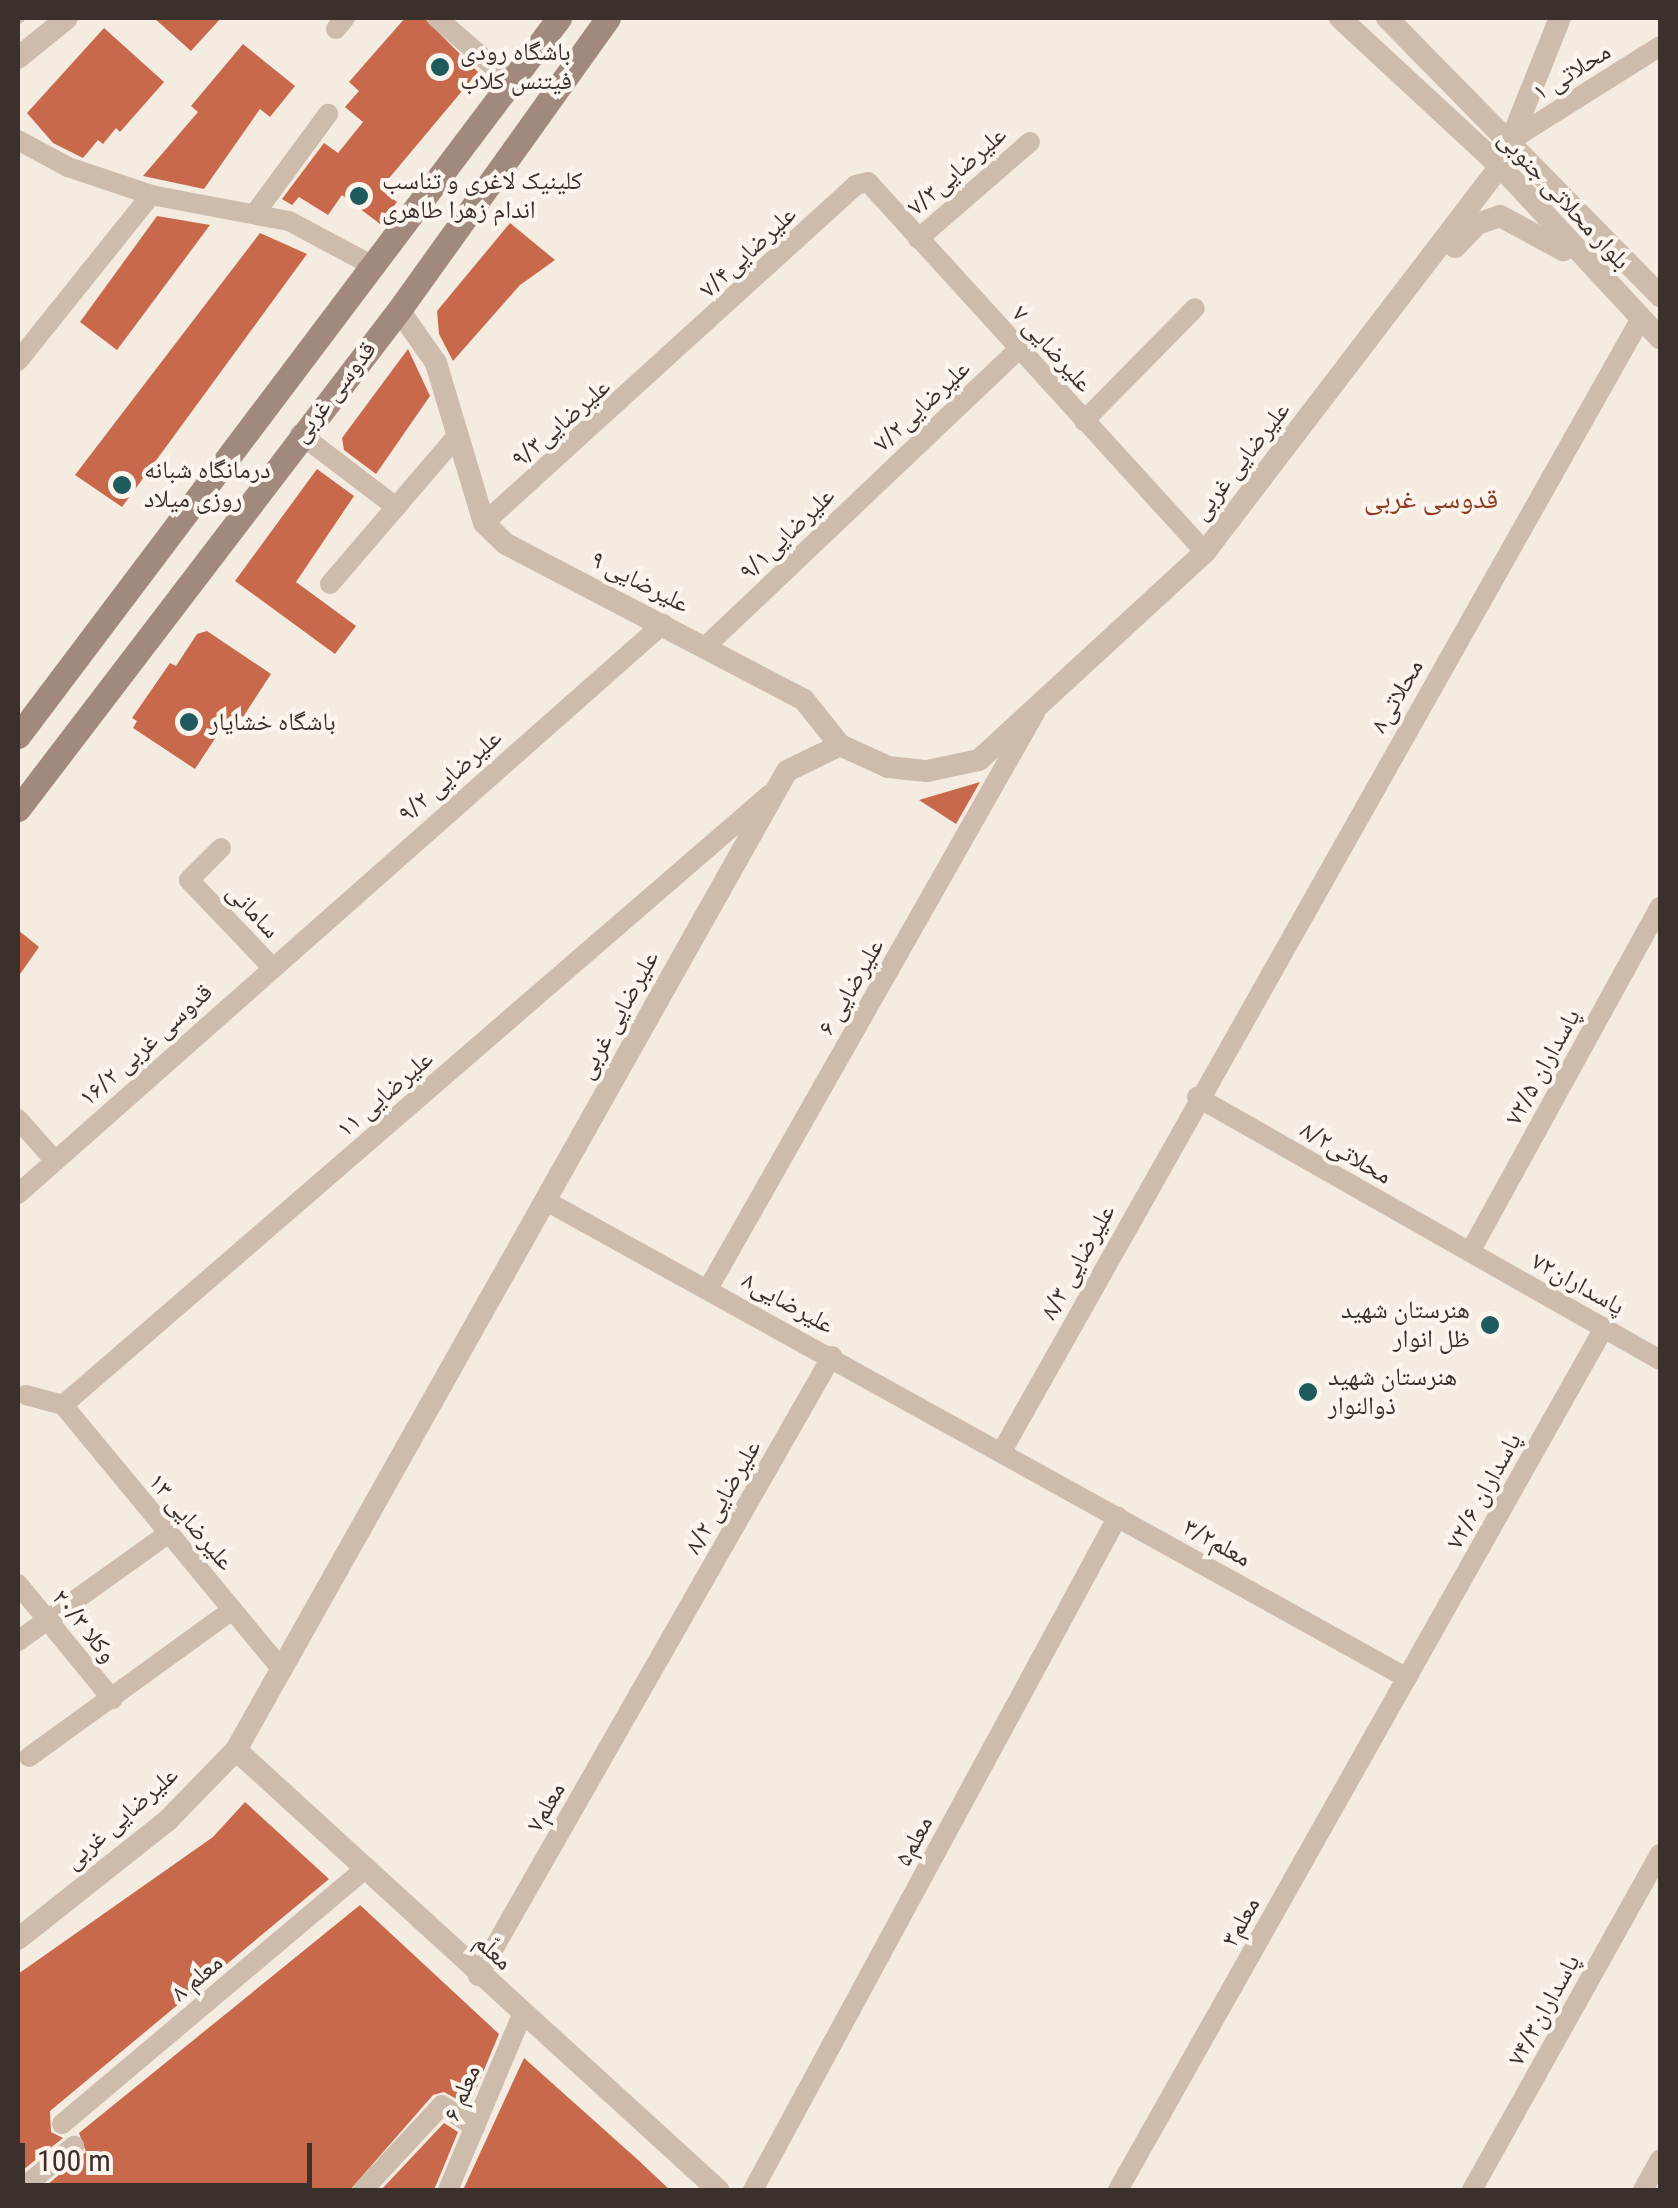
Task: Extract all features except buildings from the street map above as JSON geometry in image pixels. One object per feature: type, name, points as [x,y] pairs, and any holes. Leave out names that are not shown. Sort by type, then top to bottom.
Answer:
[{"type":"main road","name":"قدوسی غربی","points":[[18,736],[375,267],[558,18]]},
{"type":"main road","name":"قدوسی غربی","points":[[18,809],[300,434],[399,310],[608,18]]},
{"type":"street","points":[[18,58],[68,18]]},
{"type":"street","points":[[437,18],[510,81]]},
{"type":"street","name":"بلوار محلاتی جنوبی","points":[[1340,18],[1500,166],[1586,265],[1660,338]]},
{"type":"street","name":"بلوار محلاتی جنوبی","points":[[1387,18],[1660,296]]},
{"type":"street","points":[[1511,140],[1560,18]]},
{"type":"street","name":"۱ محلاتی","points":[[1511,140],[1660,46]]},
{"type":"street","points":[[256,212],[328,114]]},
{"type":"street","points":[[18,140],[68,167],[151,195],[256,212],[306,229],[375,267]]},
{"type":"street","name":"علیرضایی۷/۳","points":[[918,238],[1030,142]]},
{"type":"street","name":"علیرضایی غربی","points":[[18,1939],[168,1820],[236,1750],[548,1202],[769,795],[787,771],[840,745],[888,767],[928,771],[979,760],[1036,712],[1206,552],[1500,166]]},
{"type":"street","name":"۷ علیرضایی","points":[[862,182],[1206,552]]},
{"type":"street","name":"علیرضایی۷/۴","points":[[669,359],[862,182]]},
{"type":"street","points":[[18,361],[151,195]]},
{"type":"street","name":"علیرضایی غربی","points":[[1396,306],[1488,219],[1516,221],[1586,265]]},
{"type":"street","points":[[1084,421],[1195,308]]},
{"type":"street","points":[[399,310],[436,363],[484,523]]},
{"type":"street","name":"محلاتی۸","points":[[1197,1097],[1640,320]]},
{"type":"street","name":"علیرضایی۷/۲","points":[[860,499],[1019,349]]},
{"type":"street","name":"علیرضایی۹/۳","points":[[484,523],[669,359]]},
{"type":"street","points":[[300,434],[396,507]]},
{"type":"street","points":[[330,584],[456,437]]},
{"type":"street","name":"علیرضایی۹/۱","points":[[706,646],[860,499]]},
{"type":"street","name":"۹ علیرضایی","points":[[484,523],[506,544],[804,700],[840,745]]},
{"type":"street","name":"۹/۲ علیرضایی","points":[[270,966],[663,624]]},
{"type":"street","name":"۶ علیرضایی","points":[[709,1287],[1036,712]]},
{"type":"street","name":"۱۱ علیرضایی","points":[[63,1406],[769,795]]},
{"type":"street","name":"سامانی","points":[[221,848],[189,880],[270,966]]},
{"type":"street","name":"۷۲/۵ پاسداران","points":[[1470,1252],[1660,907]]},
{"type":"street","name":"۱۶/۲ قدوسی غربی","points":[[18,1194],[270,966]]},
{"type":"street","name":"محلاتی۸/۲","points":[[1197,1097],[1470,1252]]},
{"type":"street","name":"۸/۳ علیرضایی","points":[[1002,1451],[1197,1097]]},
{"type":"street","points":[[18,1119],[55,1161]]},
{"type":"street","name":"علیرضایی۸","points":[[548,1202],[1002,1451]]},
{"type":"street","name":"پاسداران۷۲","points":[[1470,1252],[1660,1360]]},
{"type":"street","name":"۷۲/۶ پاسداران","points":[[1407,1678],[1604,1328]]},
{"type":"street","name":"علیرضایی ۸/۲","points":[[658,1663],[832,1356]]},
{"type":"street","points":[[20,1394],[63,1406]]},
{"type":"street","name":"۱۳ علیرضایی","points":[[63,1406],[166,1535],[282,1670]]},
{"type":"street","name":"معلم۳/۲","points":[[1002,1451],[1407,1678]]},
{"type":"street","name":"معلم۵","points":[[753,2190],[1118,1516]]},
{"type":"street","points":[[18,1641],[166,1535]]},
{"type":"street","name":"وکلا ۲۰/۳","points":[[18,1584],[112,1700]]},
{"type":"street","points":[[29,1757],[232,1610]]},
{"type":"street","name":"معلم۷","points":[[478,1976],[658,1663]]},
{"type":"street","name":"معلم۳","points":[[1118,2190],[1407,1678]]},
{"type":"street","name":"معلّم","points":[[236,1750],[478,1976],[718,2190]]},
{"type":"street","name":"پاسداران۷۴/۳","points":[[1472,2190],[1660,1854]]},
{"type":"street","name":"۸ معلم","points":[[62,2124],[364,1870]]},
{"type":"street","name":"۶ معلم","points":[[448,2190],[522,2015]]},
{"type":"street","points":[[363,2190],[442,2105],[475,2128]]},
{"type":"street","points":[[20,2190],[74,2146]]},
{"type":"street","points":[[1643,2190],[1660,2159]]},
{"type":"place","name":"باشگاه رودی فیتنس کلاب","points":[[440,67]]},
{"type":"place","name":"کلینیک لاغری و تناسب اندام زهرا طاهری","points":[[359,196]]},
{"type":"place","name":"درمانگاه شبانه روزی میلاد","points":[[122,485]]},
{"type":"place","name":"باشگاه خشایار","points":[[189,722]]},
{"type":"place","name":"هنرستان شهید ظل انوار","points":[[1490,1325]]},
{"type":"place","name":"هنرستان شهید ذوالنوار","points":[[1308,1392]]},
{"type":"district","name":"قدوسی غربی","points":[[1431,499]]}]
